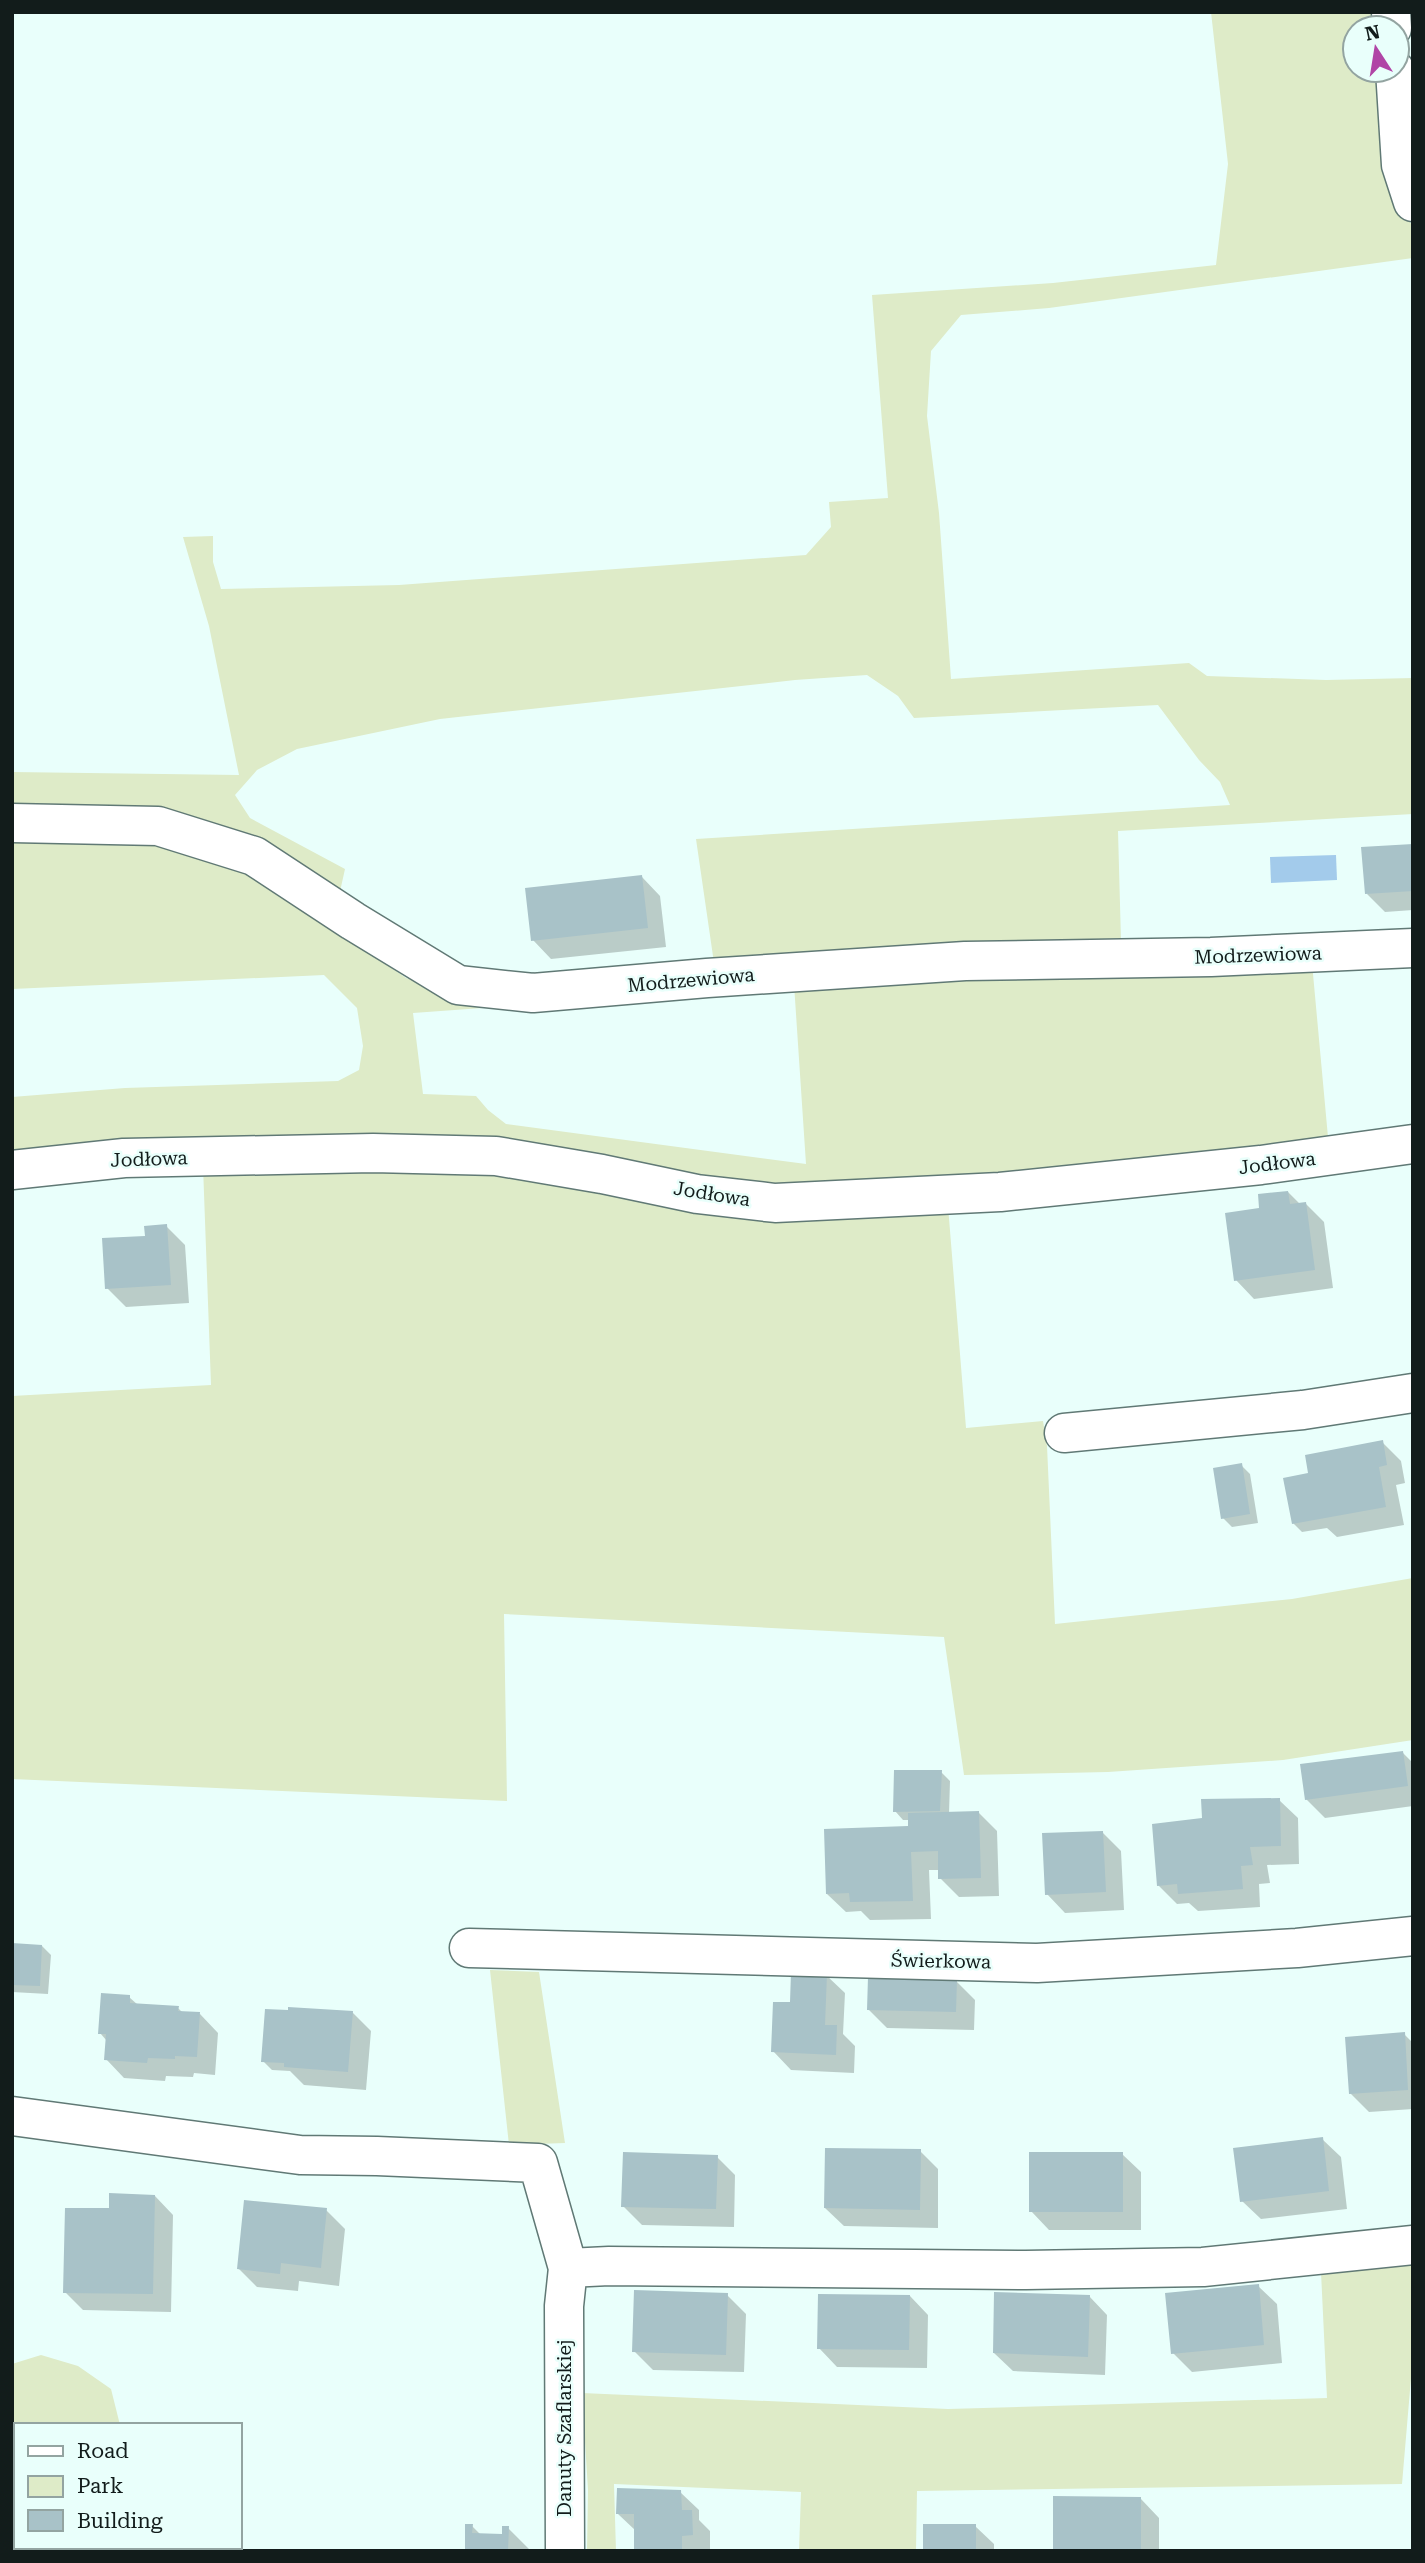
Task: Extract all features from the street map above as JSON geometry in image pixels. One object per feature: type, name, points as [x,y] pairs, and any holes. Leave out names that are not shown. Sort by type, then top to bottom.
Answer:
[{"type":"street","points":[[1396,84],[1401,165],[1413,202]]},
{"type":"street","name":"Modrzewiowa","points":[[12,823],[158,826],[254,856],[458,985],[533,993],[707,978],[965,961],[1211,957],[1413,948]]},
{"type":"street","name":"Jodłowa","points":[[12,1170],[124,1158],[373,1153],[496,1156],[697,1194],[775,1203],[1000,1192],[1261,1166],[1413,1144]]},
{"type":"street","points":[[1065,1433],[1303,1410],[1413,1394]]},
{"type":"street","name":"Świerkowa","points":[[469,1948],[1037,1963],[1297,1948],[1413,1936]]},
{"type":"street","points":[[12,2116],[300,2155],[377,2155],[538,2163],[568,2268],[609,2266],[1026,2270],[1203,2267],[1413,2245]]},
{"type":"street","name":"Danuty Szaflarskiej","points":[[565,2551],[564,2306],[568,2268]]},
{"type":"green space","points":[[1211,12],[1379,12],[1341,14],[1341,84],[1385,84],[1395,199],[1413,227],[1413,258],[1049,308],[961,315],[931,351],[927,416],[939,513],[951,679],[1189,663],[1207,676],[1326,680],[1413,678],[1413,814],[1118,831],[1121,941],[714,963],[696,839],[1230,805],[1220,782],[1199,760],[1158,705],[914,718],[898,696],[867,675],[795,680],[440,719],[297,749],[257,770],[235,795],[250,818],[345,869],[339,896],[266,849],[12,810],[12,772],[239,775],[209,626],[183,537],[213,536],[213,562],[221,589],[399,585],[806,555],[831,527],[829,502],[888,498],[872,295],[1053,283],[1216,265],[1228,164]]},
{"type":"green space","points":[[12,834],[124,836],[198,850],[264,880],[406,978],[449,993],[510,1006],[413,1013],[423,1094],[476,1096],[506,1124],[806,1164],[794,984],[1312,963],[1329,1148],[799,1191],[700,1182],[12,1156],[12,1097],[125,1088],[338,1081],[359,1070],[363,1046],[357,1008],[324,975],[12,989]]},
{"type":"green space","points":[[444,1163],[948,1206],[966,1428],[1043,1421],[1047,1446],[1055,1624],[1292,1599],[1413,1578],[1413,1740],[1283,1760],[1108,1772],[964,1775],[944,1637],[504,1614],[507,1801],[12,1779],[12,1396],[211,1385],[203,1166]]},
{"type":"green space","points":[[490,1970],[539,1972],[565,2143],[509,2145]]},
{"type":"green space","points":[[1413,2264],[1413,2355],[1402,2484],[917,2491],[916,2551],[799,2551],[801,2492],[614,2484],[616,2551],[587,2551],[588,2490],[582,2393],[948,2409],[1327,2398],[1321,2272]]},
{"type":"green space","points":[[41,2355],[78,2366],[111,2389],[120,2423],[14,2423],[14,2549],[75,2551],[12,2551],[12,2364]]},
{"type":"water","points":[[1336,855],[1337,880],[1271,883],[1270,857]]},
{"type":"building","points":[[1413,844],[1413,891],[1365,894],[1361,847]]},
{"type":"building","points":[[642,875],[648,928],[531,941],[525,888]]},
{"type":"building","points":[[1288,1191],[1290,1204],[1306,1202],[1315,1270],[1234,1281],[1225,1213],[1259,1208],[1258,1194]]},
{"type":"building","points":[[167,1224],[171,1285],[105,1289],[102,1238],[145,1236],[144,1226]]},
{"type":"building","points":[[1383,1440],[1387,1465],[1379,1467],[1386,1507],[1292,1524],[1283,1478],[1308,1473],[1305,1455]]},
{"type":"building","points":[[1242,1463],[1250,1514],[1221,1519],[1213,1468]]},
{"type":"building","points":[[1403,1751],[1408,1786],[1305,1800],[1300,1764]]},
{"type":"building","points":[[894,1770],[942,1770],[940,1811],[893,1812]]},
{"type":"building","points":[[1280,1798],[1281,1846],[1250,1847],[1253,1865],[1241,1866],[1243,1889],[1178,1894],[1177,1884],[1157,1886],[1152,1824],[1202,1818],[1201,1799]]},
{"type":"building","points":[[979,1811],[981,1878],[938,1879],[938,1851],[911,1852],[913,1901],[850,1902],[849,1893],[826,1894],[824,1829],[908,1826],[908,1813]]},
{"type":"building","points":[[1103,1831],[1106,1892],[1045,1895],[1042,1833]]},
{"type":"building","points":[[12,1943],[42,1945],[40,1986],[12,1985]]},
{"type":"building","points":[[791,1972],[827,1973],[825,2025],[837,2025],[836,2055],[771,2052],[773,2002],[790,2002]]},
{"type":"building","points":[[868,1977],[957,1979],[956,2012],[867,2010]]},
{"type":"building","points":[[101,1993],[130,1995],[130,2003],[179,2006],[178,2011],[200,2012],[197,2057],[148,2058],[147,2063],[104,2060],[106,2034],[98,2034]]},
{"type":"building","points":[[288,2007],[353,2011],[348,2072],[284,2067],[284,2063],[261,2062],[265,2009],[288,2010]]},
{"type":"building","points":[[1405,2032],[1408,2090],[1349,2094],[1345,2037]]},
{"type":"building","points":[[1323,2137],[1329,2191],[1240,2202],[1233,2148]]},
{"type":"building","points":[[825,2148],[921,2149],[920,2210],[824,2208]]},
{"type":"building","points":[[623,2152],[718,2155],[716,2209],[621,2207]]},
{"type":"building","points":[[1029,2152],[1123,2152],[1123,2212],[1029,2212]]},
{"type":"building","points":[[109,2193],[155,2195],[153,2294],[63,2293],[65,2208],[109,2208]]},
{"type":"building","points":[[244,2200],[327,2208],[321,2268],[281,2263],[280,2274],[237,2269]]},
{"type":"building","points":[[1259,2284],[1264,2345],[1171,2354],[1165,2293]]},
{"type":"building","points":[[634,2290],[728,2293],[726,2355],[632,2352]]},
{"type":"building","points":[[994,2292],[1090,2295],[1088,2357],[993,2353]]},
{"type":"building","points":[[818,2294],[910,2295],[909,2350],[817,2349]]},
{"type":"building","points":[[617,2488],[681,2490],[682,2510],[692,2510],[693,2535],[682,2536],[682,2551],[634,2551],[634,2514],[616,2514]]},
{"type":"building","points":[[1053,2496],[1141,2497],[1141,2551],[1053,2551]]},
{"type":"building","points":[[465,2524],[473,2524],[472,2533],[502,2534],[502,2526],[509,2526],[508,2551],[465,2551]]},
{"type":"building","points":[[923,2524],[976,2524],[976,2551],[923,2551]]}]
